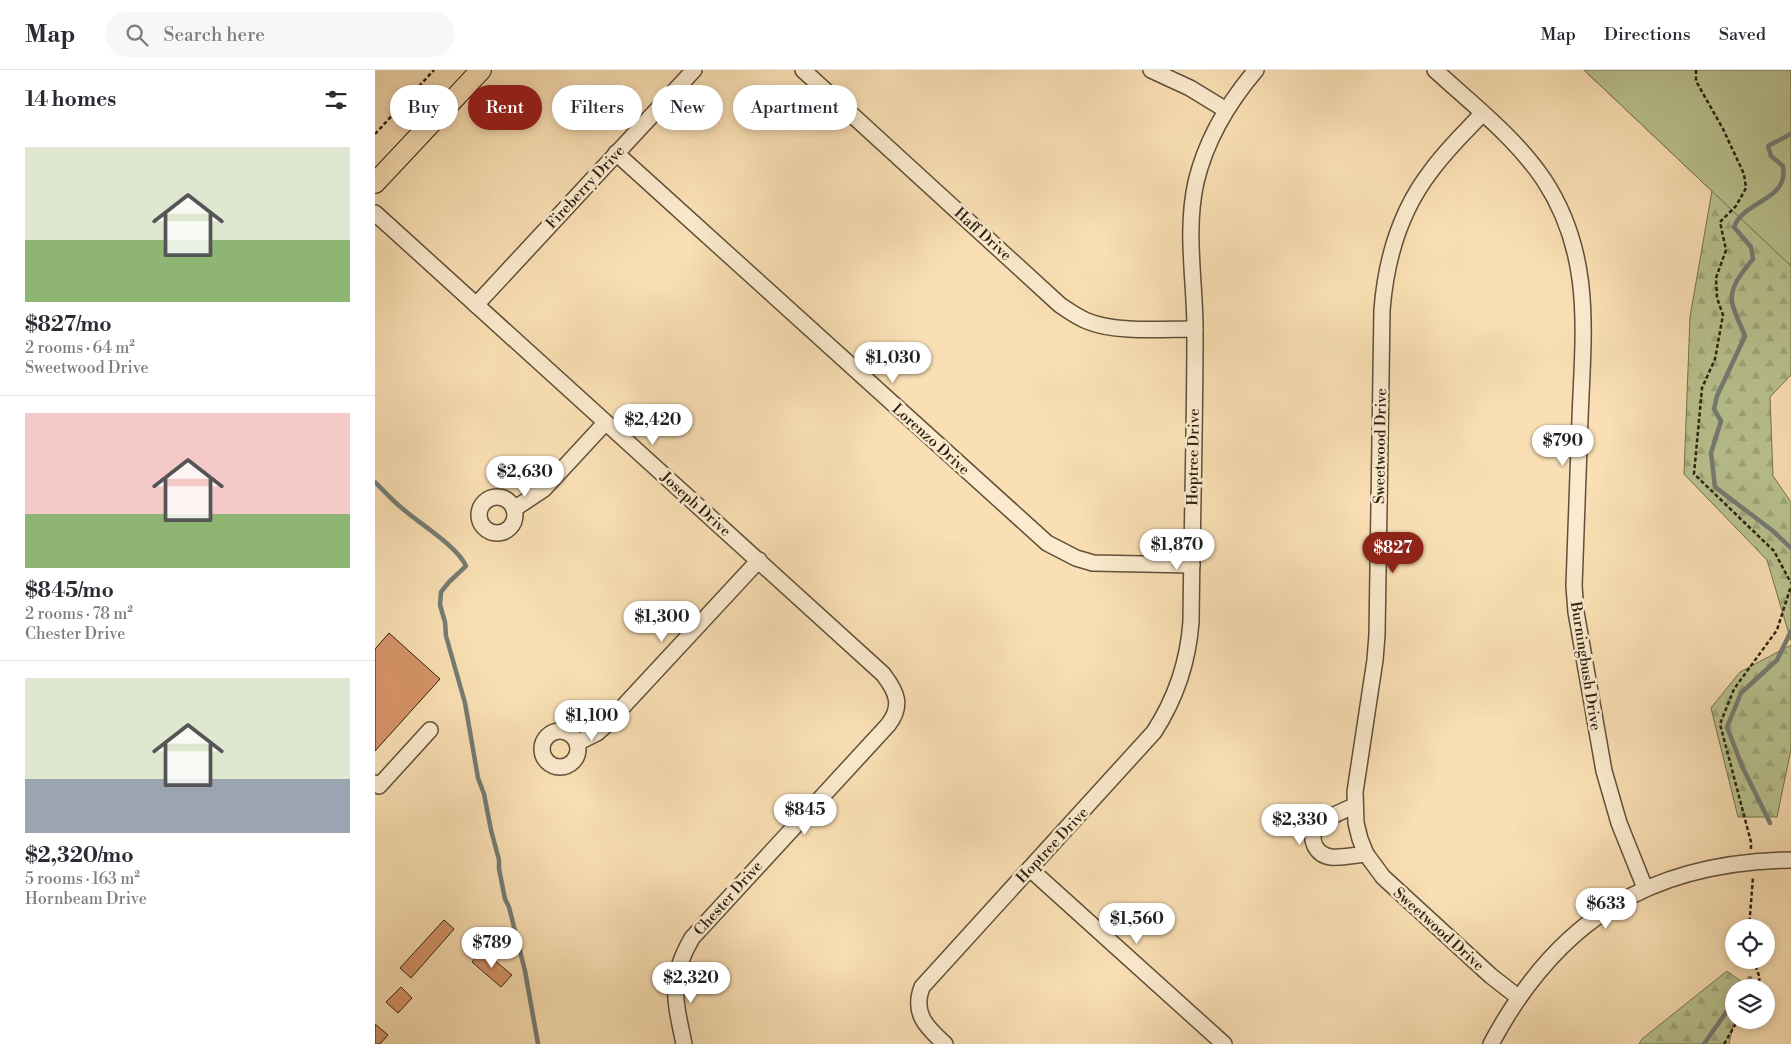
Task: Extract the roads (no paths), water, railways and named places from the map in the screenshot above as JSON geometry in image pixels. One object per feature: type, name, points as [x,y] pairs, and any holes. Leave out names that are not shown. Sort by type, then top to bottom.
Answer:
[{"type":"main road","points":[[375,184],[481,70]]},
{"type":"street","name":"Fireberry Drive","points":[[476,305],[695,70]]},
{"type":"street","name":"Haff Drive","points":[[803,70],[1053,298],[1075,315],[1088,321],[1119,328],[1195,329]]},
{"type":"street","points":[[1151,70],[1190,88],[1226,110]]},
{"type":"street","name":"Hoptree Drive","points":[[945,1044],[925,1024],[920,1015],[918,1004],[923,987],[1154,732],[1179,684],[1190,642],[1195,329],[1190,237],[1192,208],[1201,162],[1210,140],[1226,110],[1256,70]]},
{"type":"street","name":"Burningbush Drive","points":[[1435,70],[1509,138],[1544,181],[1566,224],[1580,270],[1584,319],[1574,576],[1575,612],[1599,744],[1611,798],[1629,851],[1645,888]]},
{"type":"street","name":"Sweetwood Drive","points":[[1483,114],[1444,155],[1421,185],[1396,236],[1387,272],[1382,310],[1377,635],[1357,778],[1355,806],[1356,823],[1366,854],[1383,877],[1491,976],[1519,997]]},
{"type":"street","name":"Lorenzo Drive","points":[[617,153],[1047,543],[1076,558],[1093,563],[1192,565]]},
{"type":"street","name":"Joseph Drive","points":[[375,213],[883,674],[894,691],[897,700]]},
{"type":"street","points":[[514,509],[544,489],[605,423]]},
{"type":"street","points":[[577,743],[606,725],[759,560]]},
{"type":"street","name":"Chester Drive","points":[[684,1044],[675,990],[679,964],[692,938],[888,725],[897,710],[897,700]]},
{"type":"street","points":[[375,783],[379,786],[430,730]]},
{"type":"street","points":[[1355,806],[1320,823],[1315,830],[1313,839],[1315,847],[1321,853],[1330,857],[1366,854]]},
{"type":"street","points":[[1491,1044],[1519,997],[1540,969],[1567,942],[1614,905],[1645,888],[1677,876],[1709,868],[1752,861],[1791,860]]},
{"type":"street","points":[[1030,869],[1224,1044]]},
{"type":"waterway","points":[[1791,134],[1768,146],[1771,156],[1783,166],[1780,186],[1767,198],[1744,213],[1734,227],[1751,247],[1753,259],[1737,281],[1732,293],[1733,306],[1745,336],[1717,396],[1714,409],[1721,421],[1711,453],[1715,487],[1773,531],[1791,548]]},
{"type":"waterway","points":[[375,482],[399,506],[447,543],[466,566],[441,592],[440,605],[445,622],[446,636],[465,703],[478,778],[484,794],[499,860],[505,899],[509,907],[525,971],[538,1044]]},
{"type":"waterway","points":[[1770,823],[1742,766],[1727,727],[1741,693],[1777,660],[1791,631]]},
{"type":"waterway","points":[[1704,1044],[1725,1014]]}]
